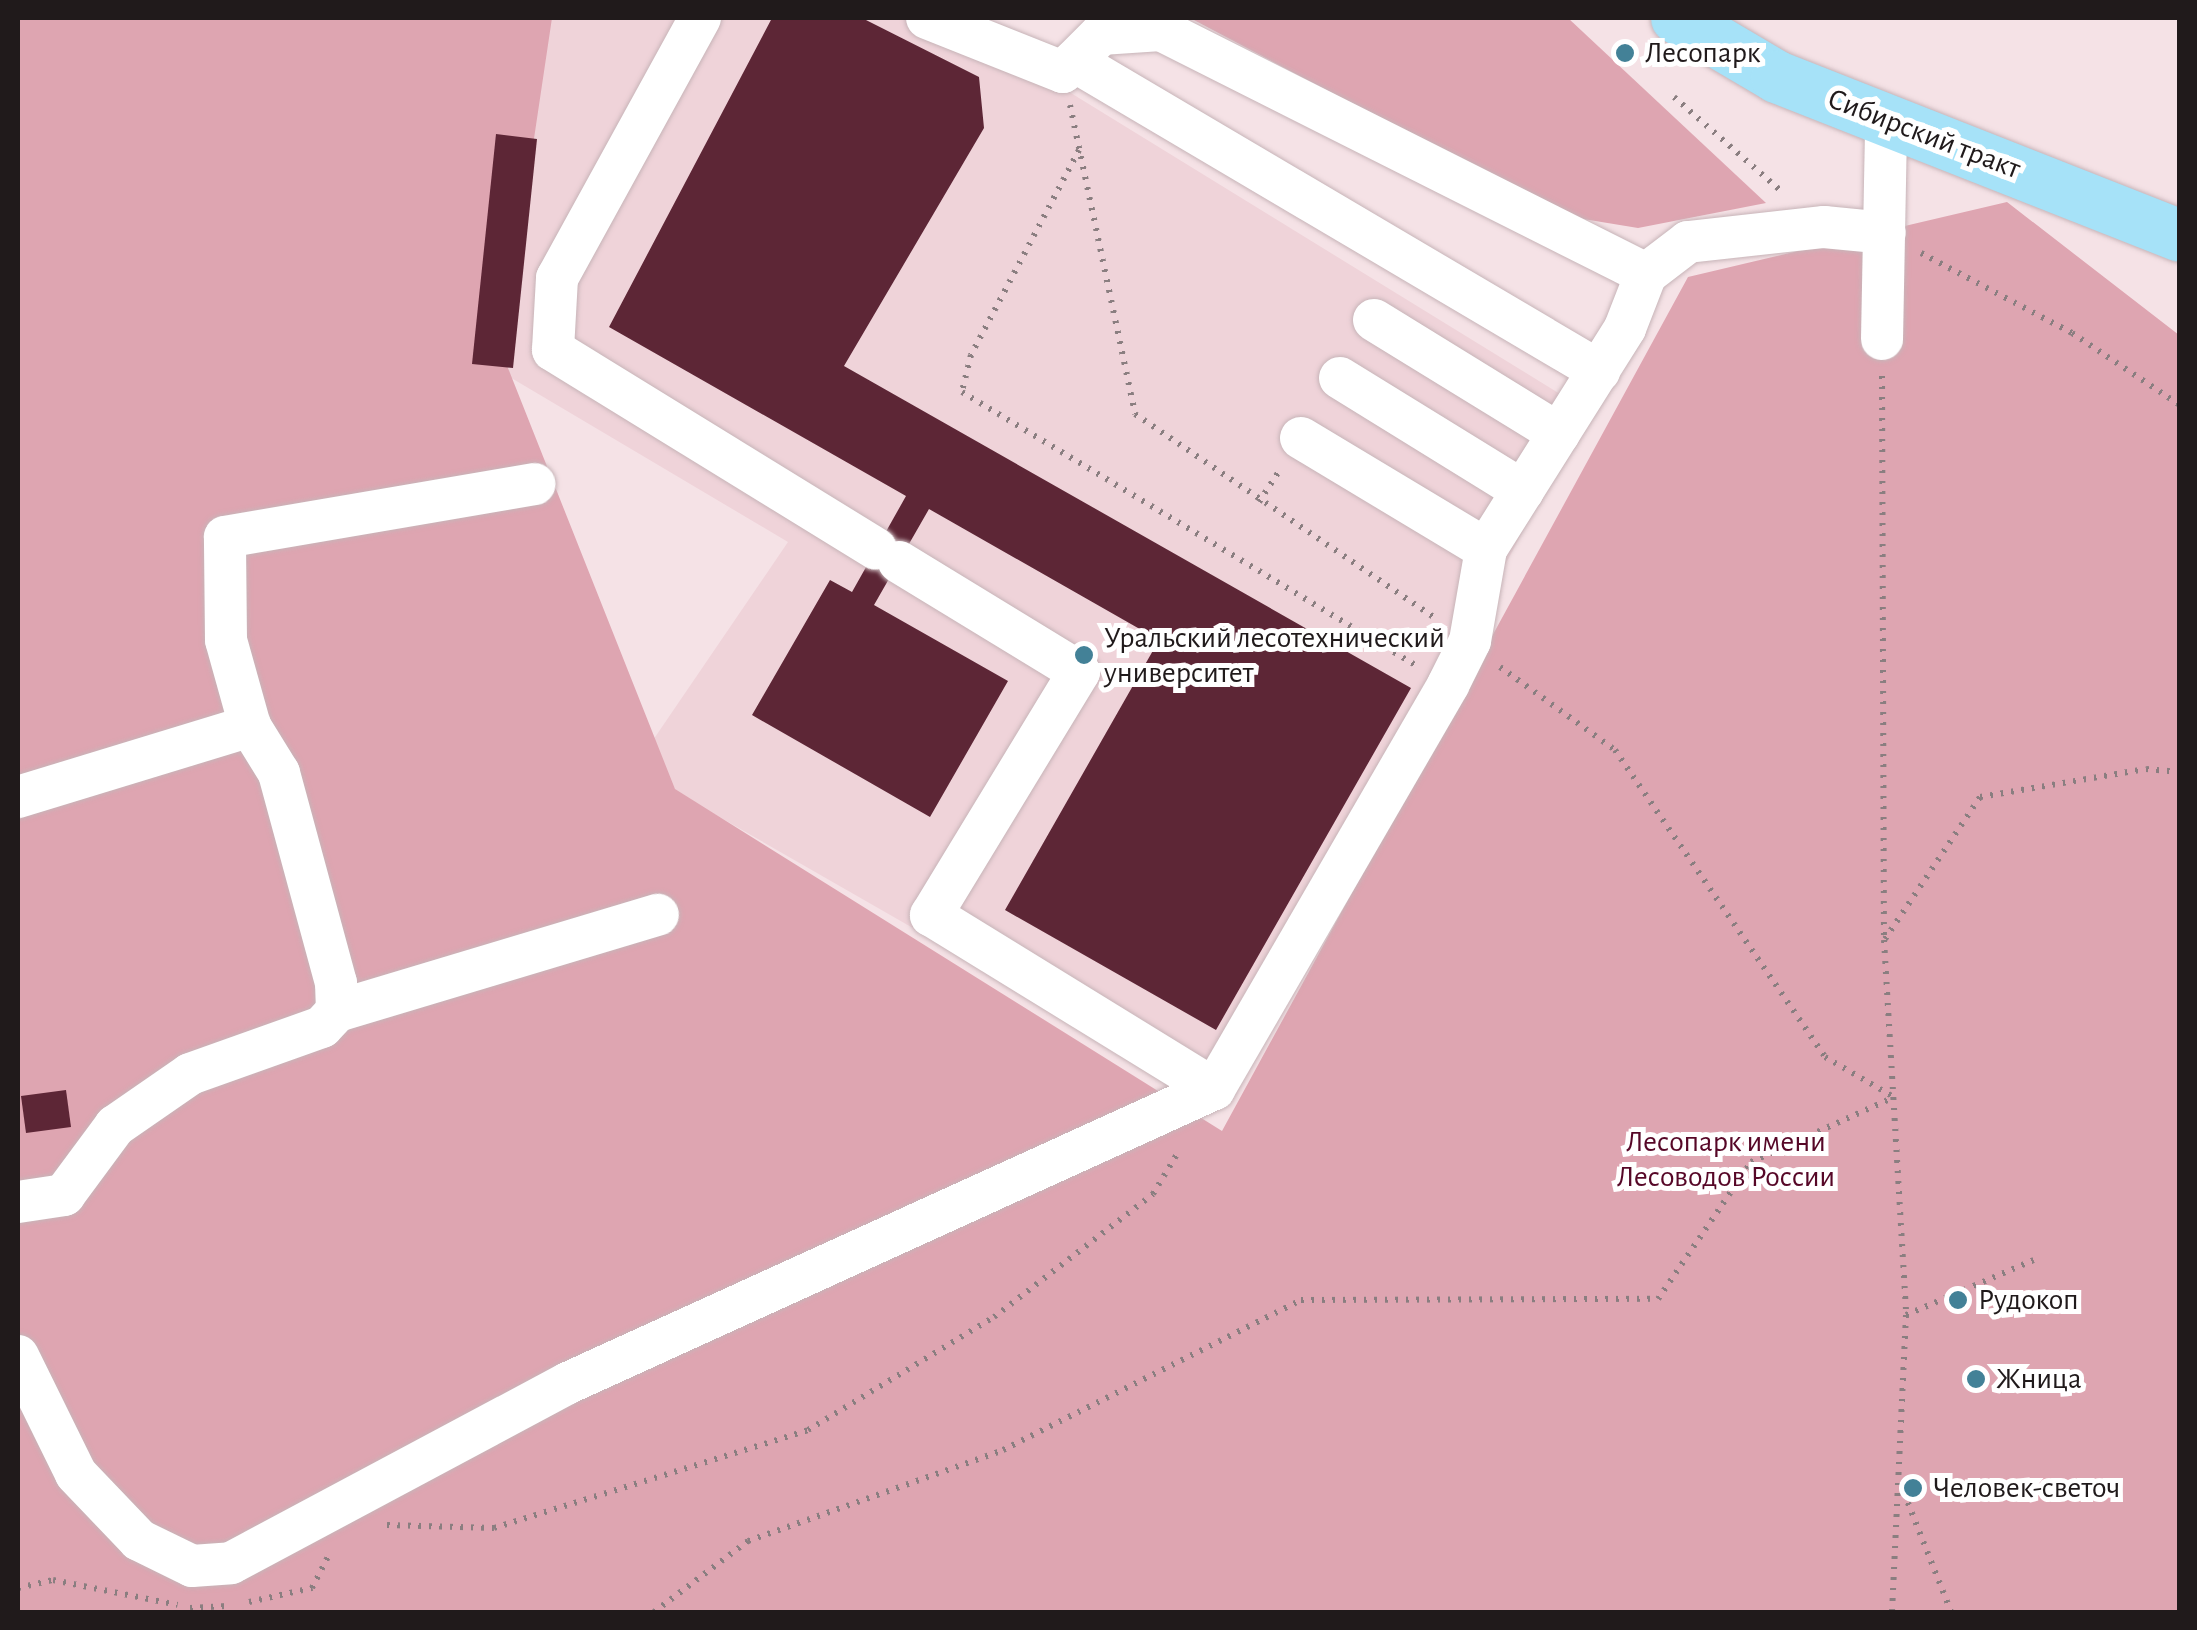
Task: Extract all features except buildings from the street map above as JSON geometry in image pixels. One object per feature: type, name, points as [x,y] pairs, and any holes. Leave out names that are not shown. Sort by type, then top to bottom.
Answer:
[{"type":"main road","name":"Сибирский тракт","points":[[1677,18],[1776,78],[1886,123],[2075,190],[2180,236]]},
{"type":"lane","points":[[700,18],[556,278],[553,350],[1079,672],[931,916],[1214,1089]]},
{"type":"lane","points":[[927,18],[1069,67],[1600,371]]},
{"type":"lane","points":[[1069,67],[1100,34],[1161,30],[1646,274]]},
{"type":"lane","points":[[1882,339],[1886,123]]},
{"type":"lane","points":[[18,1356],[76,1474],[139,1540],[192,1566],[232,1563],[568,1383],[1214,1089],[1448,685],[1470,640],[1486,549],[1600,371],[1646,274],[1688,242],[1824,228],[1885,233]]},
{"type":"lane","points":[[1374,320],[1559,434]]},
{"type":"lane","points":[[1340,378],[1523,491]]},
{"type":"lane","points":[[1301,438],[1486,549]]},
{"type":"lane","points":[[337,1011],[336,983],[279,773],[250,726],[226,640],[225,537],[535,484]]},
{"type":"lane","points":[[18,796],[250,726]]},
{"type":"lane","points":[[18,1202],[64,1195],[114,1126],[190,1074],[322,1028],[337,1011],[658,914]]},
{"type":"path","points":[[1069,67],[1079,150],[1134,414],[1470,640]]},
{"type":"path","points":[[1079,150],[970,355],[962,392],[1448,685]]},
{"type":"path","points":[[1885,233],[2072,332],[2180,405]]},
{"type":"path","points":[[1882,339],[1884,940],[1906,1315],[1902,1487],[1892,1612]]},
{"type":"path","points":[[1526,690],[1615,750],[1711,896],[1825,1057],[1894,1097]]},
{"type":"path","points":[[1884,940],[1980,797],[2146,769],[2180,772]]},
{"type":"path","points":[[371,1525],[494,1528],[808,1430],[994,1318],[1153,1194],[1214,1089]]},
{"type":"path","points":[[654,1612],[748,1541],[1003,1450],[1301,1300],[1658,1299],[1751,1162],[1894,1097]]},
{"type":"path","points":[[1906,1315],[2034,1260]]},
{"type":"path","points":[[1902,1487],[1951,1612]]},
{"type":"path","points":[[18,1588],[53,1580],[205,1612],[312,1588],[333,1548]]},
{"type":"shaded area","name":"Уральский лесотехнический университет","points":[[542,18],[949,18],[1586,410],[1223,1106],[634,768],[788,542],[503,373]]},
{"type":"green space","name":"Лесопарк имени Лесоводов России","points":[[18,18],[552,18],[502,353],[675,789],[1222,1131],[1688,277],[2007,202],[2179,335],[2179,1612],[18,1612]]},
{"type":"green space","points":[[1190,18],[1568,18],[1766,203],[1638,228],[1565,216]]},
{"type":"place","name":"Лесопарк","points":[[1625,53]]},
{"type":"place","name":"Уральский лесотехнический университет","points":[[1084,655]]},
{"type":"place","name":"Рудокоп","points":[[1958,1300]]},
{"type":"place","name":"Жница","points":[[1976,1379]]},
{"type":"place","name":"Человек-светоч","points":[[1913,1488]]}]
